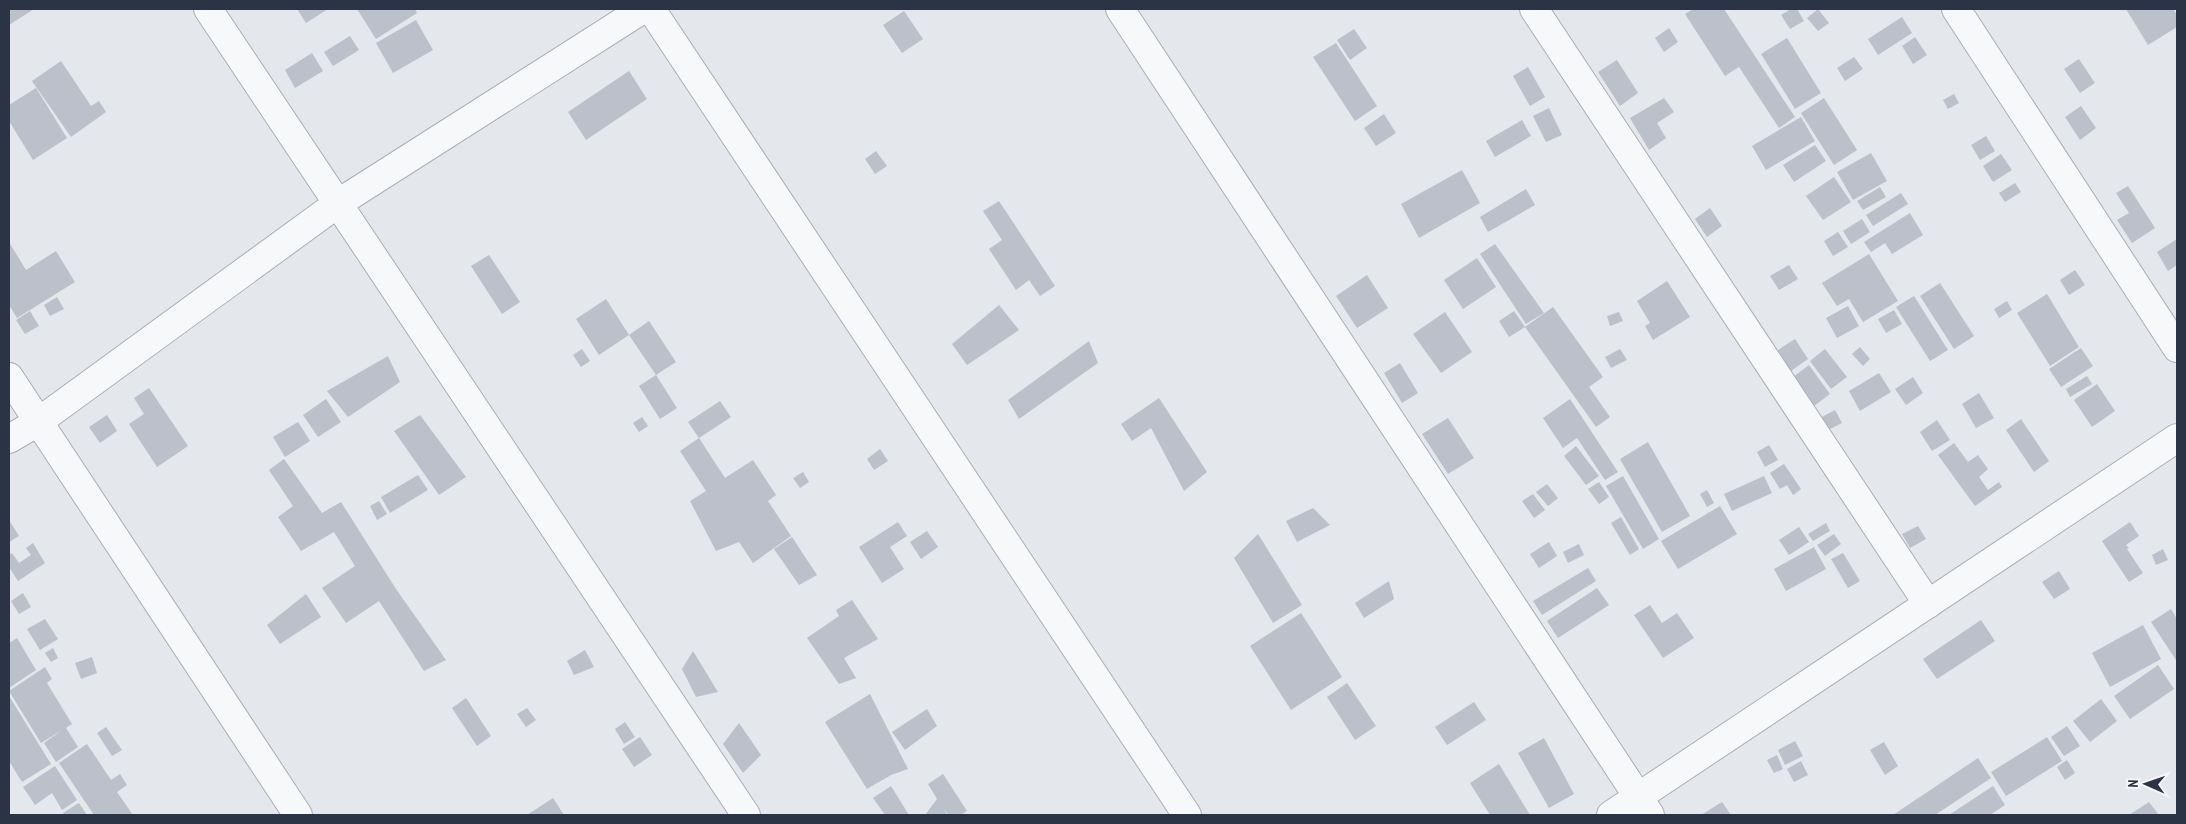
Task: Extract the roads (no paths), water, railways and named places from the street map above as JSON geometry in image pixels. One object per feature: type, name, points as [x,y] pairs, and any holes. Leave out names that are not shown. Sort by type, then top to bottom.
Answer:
[{"type":"street","points":[[208,9],[746,815]]},
{"type":"street","points":[[9,438],[38,422],[338,204],[643,9]]},
{"type":"street","points":[[651,9],[1187,815]]},
{"type":"street","points":[[1120,9],[1644,806]]},
{"type":"street","points":[[1534,9],[1928,604]]},
{"type":"street","points":[[1956,9],[2177,348]]},
{"type":"street","points":[[9,377],[298,815]]},
{"type":"street","points":[[1611,815],[1644,806],[1928,604],[2177,438]]}]
